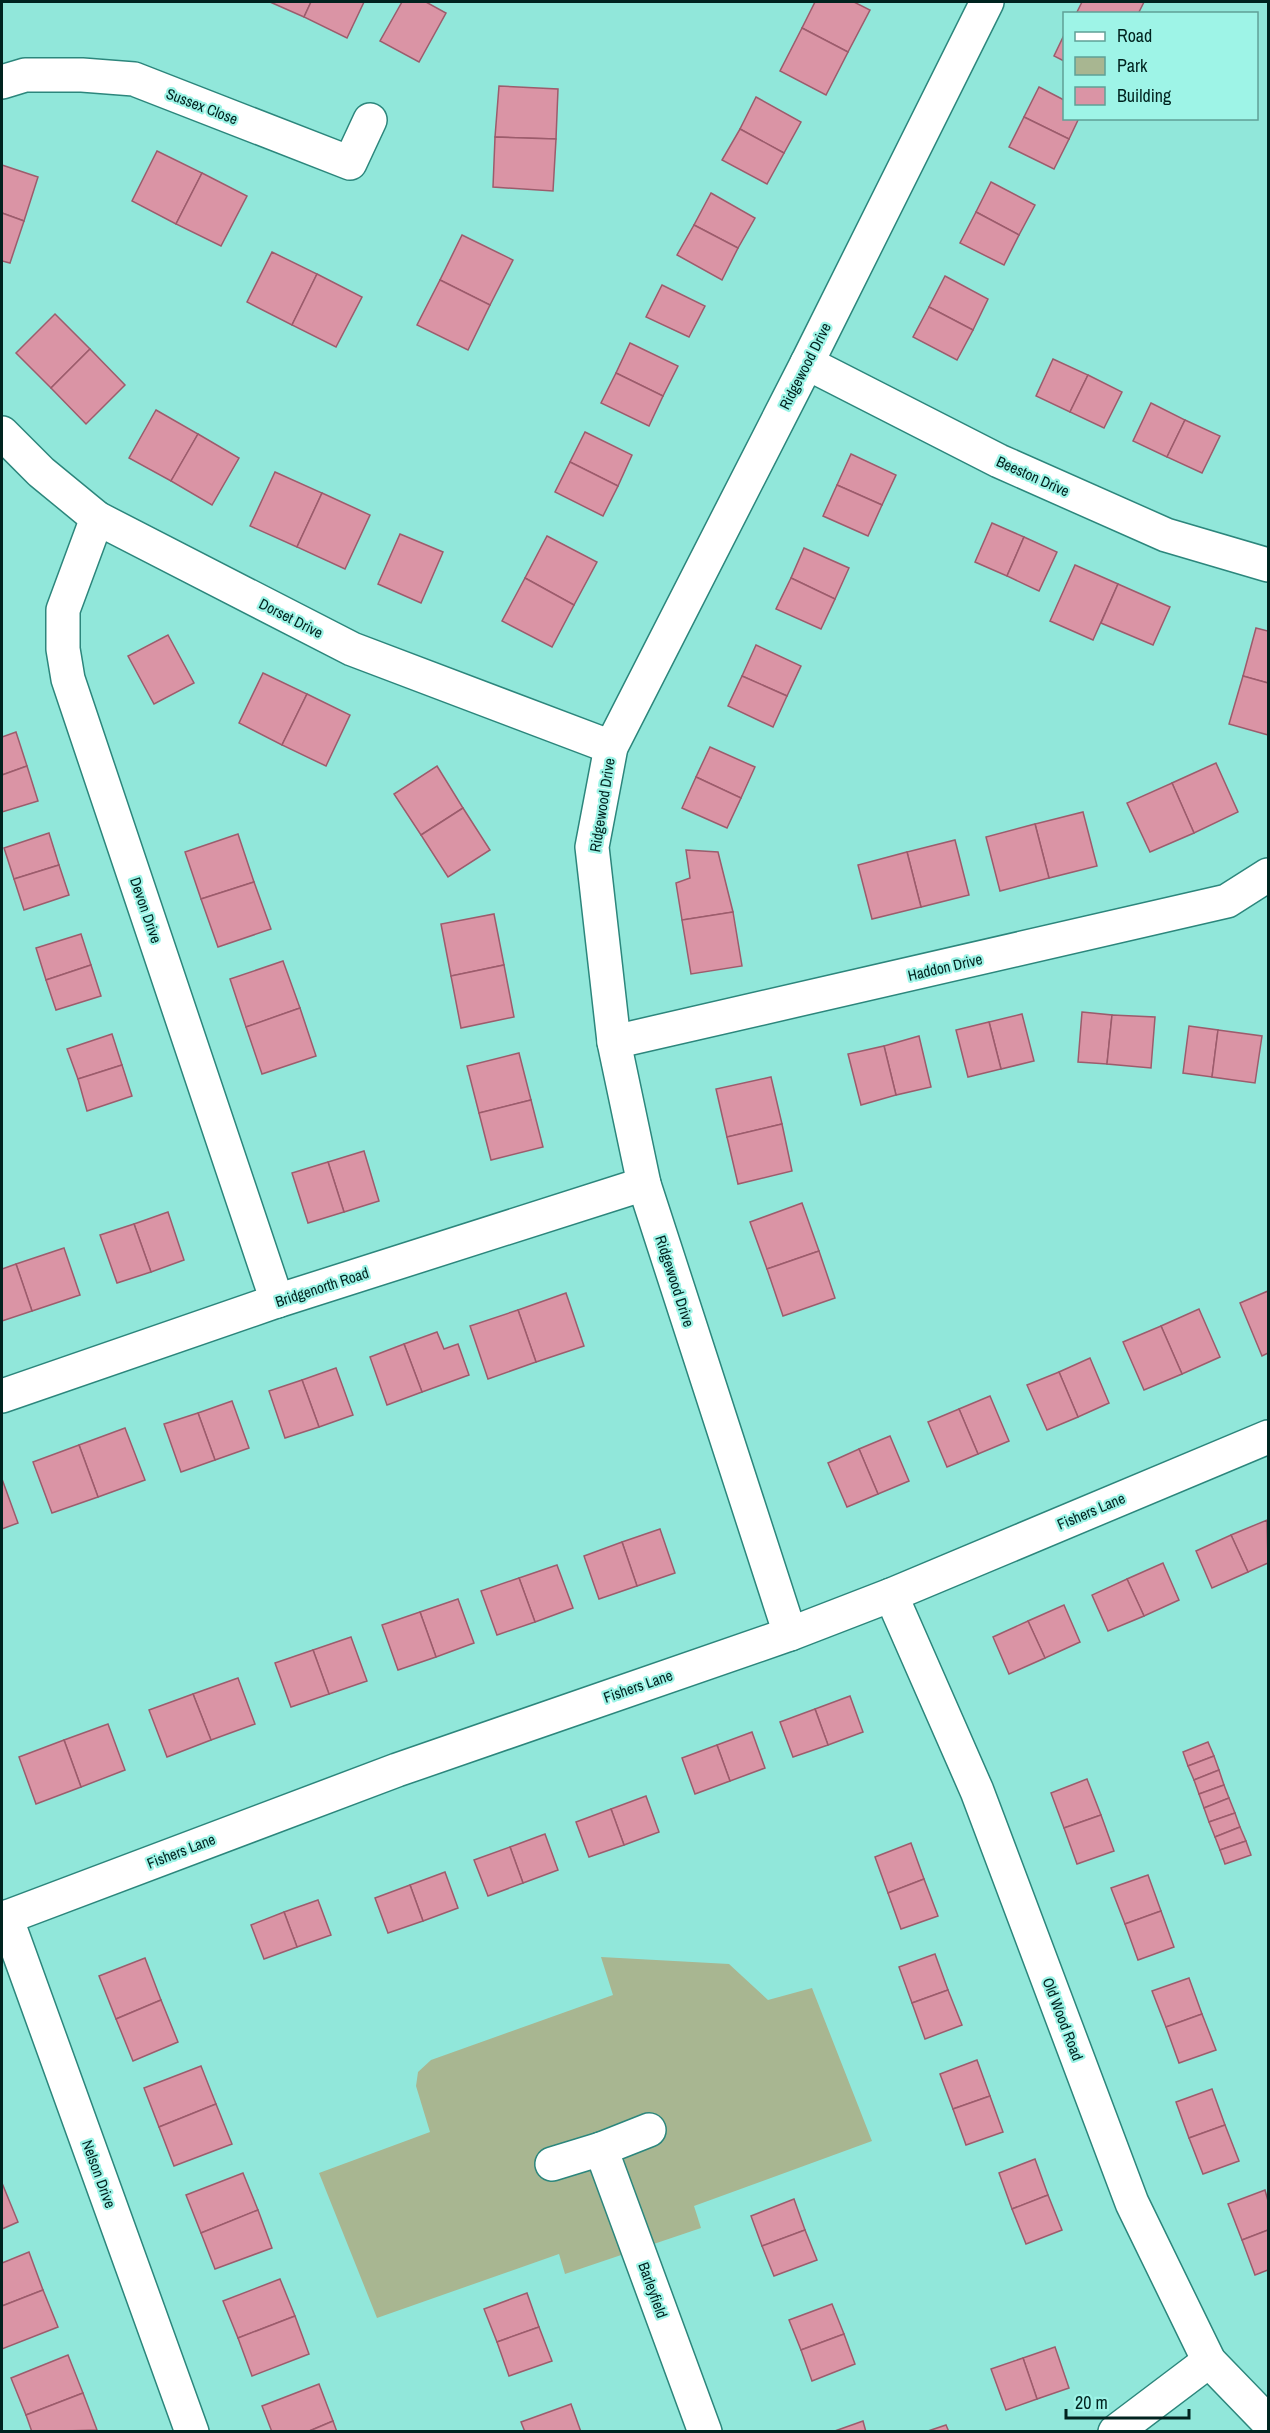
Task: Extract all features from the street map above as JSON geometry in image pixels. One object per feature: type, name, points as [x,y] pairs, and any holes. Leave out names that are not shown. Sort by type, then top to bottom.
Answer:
[{"type":"street","name":"Ridgewood Drive","points":[[790,1634],[644,1184],[614,1042],[592,847],[611,747],[807,363],[987,2]]},
{"type":"street","name":"Sussex Close","points":[[2,82],[25,75],[82,75],[134,80],[350,163],[370,120]]},
{"type":"street","name":"Beeston Drive","points":[[807,363],[999,461],[1166,535],[1269,565]]},
{"type":"street","name":"Dorset Drive","points":[[2,433],[40,472],[97,518],[352,649],[611,747]]},
{"type":"street","name":"Devon Drive","points":[[97,518],[63,610],[63,649],[68,679],[278,1301]]},
{"type":"street","name":"Haddon Drive","points":[[614,1042],[1227,901],[1269,875]]},
{"type":"street","name":"Bridgenorth Road","points":[[2,1396],[278,1301],[644,1184]]},
{"type":"street","name":"Fishers Lane","points":[[4,1918],[397,1770],[790,1634],[1269,1437]]},
{"type":"street","name":"Old Wood Road","points":[[891,1594],[976,1791],[1132,2203],[1209,2361],[1269,2422]]},
{"type":"street","name":"Nelson Drive","points":[[4,1918],[192,2432]]},
{"type":"street","points":[[552,2164],[601,2149],[650,2130]]},
{"type":"street","name":"Barleyfield","points":[[601,2149],[705,2432]]},
{"type":"street","points":[[1114,2432],[1209,2361]]},
{"type":"green space","points":[[601,1957],[729,1964],[768,2000],[812,1988],[872,2141],[694,2206],[701,2228],[565,2274],[559,2254],[377,2318],[319,2173],[430,2132],[416,2086],[418,2072],[431,2060],[613,1995]]},
{"type":"building","points":[[270,2],[311,2],[304,17]]},
{"type":"building","points":[[311,2],[364,2],[347,38],[304,17]]},
{"type":"building","points":[[402,2],[426,2],[446,13],[419,62],[380,41]]},
{"type":"building","points":[[815,2],[854,2],[870,10],[848,52],[802,28]]},
{"type":"building","points":[[1082,2],[1144,2],[1139,12],[1077,12]]},
{"type":"building","points":[[802,28],[848,52],[826,95],[780,71]]},
{"type":"building","points":[[1063,37],[1063,60],[1054,56]]},
{"type":"building","points":[[499,86],[558,89],[556,139],[495,137]]},
{"type":"building","points":[[1039,87],[1063,99],[1063,120],[1078,120],[1069,139],[1024,117]]},
{"type":"building","points":[[756,97],[801,122],[784,153],[740,129]]},
{"type":"building","points":[[1024,117],[1069,139],[1054,169],[1009,147]]},
{"type":"building","points":[[740,129],[784,153],[767,184],[722,160]]},
{"type":"building","points":[[495,137],[556,139],[553,191],[493,187]]},
{"type":"building","points":[[157,151],[202,173],[176,224],[132,201]]},
{"type":"building","points":[[2,165],[38,177],[24,221],[2,213]]},
{"type":"building","points":[[202,173],[247,196],[221,246],[176,224]]},
{"type":"building","points":[[991,182],[1035,205],[1019,235],[976,212]]},
{"type":"building","points":[[711,193],[755,218],[738,248],[694,225]]},
{"type":"building","points":[[976,212],[1019,235],[1004,265],[960,243]]},
{"type":"building","points":[[2,213],[24,221],[10,263],[2,261]]},
{"type":"building","points":[[694,225],[738,248],[722,280],[677,255]]},
{"type":"building","points":[[462,235],[513,260],[490,305],[440,280]]},
{"type":"building","points":[[272,252],[317,274],[292,325],[247,302]]},
{"type":"building","points":[[317,274],[362,297],[336,347],[292,325]]},
{"type":"building","points":[[945,276],[988,299],[973,330],[929,307]]},
{"type":"building","points":[[440,280],[490,305],[468,350],[417,325]]},
{"type":"building","points":[[662,285],[705,306],[689,337],[646,317]]},
{"type":"building","points":[[929,307],[973,330],[957,360],[913,337]]},
{"type":"building","points":[[55,314],[90,349],[51,388],[16,353]]},
{"type":"building","points":[[630,343],[678,366],[663,396],[616,373]]},
{"type":"building","points":[[90,349],[125,385],[86,424],[51,388]]},
{"type":"building","points":[[1053,359],[1088,375],[1070,412],[1036,396]]},
{"type":"building","points":[[616,373],[663,396],[649,426],[601,403]]},
{"type":"building","points":[[1088,375],[1122,392],[1104,428],[1070,412]]},
{"type":"building","points":[[1151,403],[1185,420],[1167,457],[1133,441]]},
{"type":"building","points":[[156,410],[198,434],[171,481],[129,458]]},
{"type":"building","points":[[1185,420],[1220,436],[1202,473],[1167,457]]},
{"type":"building","points":[[585,432],[632,455],[618,486],[570,462]]},
{"type":"building","points":[[198,434],[239,458],[212,505],[171,481]]},
{"type":"building","points":[[851,454],[896,475],[882,505],[837,485]]},
{"type":"building","points":[[570,462],[618,486],[603,516],[555,492]]},
{"type":"building","points":[[275,472],[322,493],[297,547],[250,526]]},
{"type":"building","points":[[837,485],[882,505],[868,536],[823,516]]},
{"type":"building","points":[[322,493],[370,515],[345,569],[297,547]]},
{"type":"building","points":[[992,523],[1024,537],[1007,576],[975,562]]},
{"type":"building","points":[[400,534],[443,552],[421,603],[378,584]]},
{"type":"building","points":[[547,536],[597,562],[574,605],[525,578]]},
{"type":"building","points":[[1024,537],[1057,552],[1039,591],[1007,576]]},
{"type":"building","points":[[804,548],[849,568],[835,599],[791,578]]},
{"type":"building","points":[[1075,565],[1118,584],[1093,640],[1050,621]]},
{"type":"building","points":[[525,578],[574,605],[552,647],[502,621]]},
{"type":"building","points":[[791,578],[835,599],[821,629],[776,609]]},
{"type":"building","points":[[1118,584],[1170,607],[1153,645],[1101,623]]},
{"type":"building","points":[[1256,628],[1268,631],[1268,683],[1243,676]]},
{"type":"building","points":[[168,635],[194,683],[154,704],[128,656]]},
{"type":"building","points":[[756,645],[801,666],[787,696],[742,676]]},
{"type":"building","points":[[263,673],[307,694],[282,745],[239,723]]},
{"type":"building","points":[[742,676],[787,696],[773,727],[728,706]]},
{"type":"building","points":[[1243,676],[1268,683],[1268,735],[1229,724]]},
{"type":"building","points":[[307,694],[350,715],[326,766],[282,745]]},
{"type":"building","points":[[16,732],[27,766],[2,775],[2,737]]},
{"type":"building","points":[[710,747],[755,767],[741,798],[696,777]]},
{"type":"building","points":[[1216,763],[1238,812],[1194,833],[1172,783]]},
{"type":"building","points":[[27,766],[38,801],[2,812],[2,775]]},
{"type":"building","points":[[437,766],[463,808],[421,835],[394,794]]},
{"type":"building","points":[[696,777],[741,798],[727,828],[682,808]]},
{"type":"building","points":[[1172,783],[1194,833],[1150,852],[1127,803]]},
{"type":"building","points":[[463,808],[490,850],[448,877],[421,835]]},
{"type":"building","points":[[1083,812],[1097,866],[1049,878],[1035,824]]},
{"type":"building","points":[[1035,824],[1049,878],[1000,891],[986,837]]},
{"type":"building","points":[[49,833],[59,865],[14,879],[4,848]]},
{"type":"building","points":[[238,834],[254,882],[201,899],[185,852]]},
{"type":"building","points":[[955,840],[969,895],[921,907],[907,852]]},
{"type":"building","points":[[686,850],[718,852],[733,912],[682,920],[676,883],[690,878]]},
{"type":"building","points":[[907,852],[921,907],[872,919],[858,865]]},
{"type":"building","points":[[59,865],[69,895],[24,910],[14,879]]},
{"type":"building","points":[[254,882],[271,929],[218,947],[201,899]]},
{"type":"building","points":[[733,912],[742,966],[691,974],[682,920]]},
{"type":"building","points":[[494,914],[504,965],[451,976],[441,924]]},
{"type":"building","points":[[81,934],[91,965],[46,980],[36,948]]},
{"type":"building","points":[[283,961],[300,1008],[246,1027],[230,979]]},
{"type":"building","points":[[91,965],[101,996],[56,1010],[46,980]]},
{"type":"building","points":[[504,965],[514,1017],[461,1028],[451,976]]},
{"type":"building","points":[[300,1008],[316,1056],[262,1074],[246,1027]]},
{"type":"building","points":[[1082,1012],[1112,1015],[1107,1064],[1078,1062]]},
{"type":"building","points":[[1022,1014],[1034,1061],[1001,1069],[989,1022]]},
{"type":"building","points":[[1112,1015],[1155,1017],[1151,1068],[1107,1064]]},
{"type":"building","points":[[989,1022],[1001,1069],[968,1077],[956,1030]]},
{"type":"building","points":[[1189,1026],[1218,1030],[1212,1077],[1183,1073]]},
{"type":"building","points":[[1218,1030],[1262,1036],[1255,1083],[1212,1077]]},
{"type":"building","points":[[112,1034],[122,1065],[78,1079],[67,1049]]},
{"type":"building","points":[[919,1036],[931,1087],[896,1095],[884,1046]]},
{"type":"building","points":[[884,1046],[896,1095],[861,1105],[848,1054]]},
{"type":"building","points":[[519,1053],[531,1100],[479,1113],[467,1066]]},
{"type":"building","points":[[122,1065],[132,1096],[87,1111],[78,1079]]},
{"type":"building","points":[[771,1077],[782,1124],[727,1137],[716,1089]]},
{"type":"building","points":[[531,1100],[543,1147],[491,1160],[479,1113]]},
{"type":"building","points":[[782,1124],[792,1171],[738,1184],[727,1137]]},
{"type":"building","points":[[364,1151],[379,1201],[344,1212],[328,1162]]},
{"type":"building","points":[[328,1162],[344,1212],[308,1223],[292,1173]]},
{"type":"building","points":[[802,1203],[819,1251],[767,1269],[750,1222]]},
{"type":"building","points":[[168,1212],[184,1260],[151,1272],[134,1224]]},
{"type":"building","points":[[134,1224],[151,1272],[117,1283],[100,1235]]},
{"type":"building","points":[[64,1248],[80,1295],[32,1311],[16,1264]]},
{"type":"building","points":[[819,1251],[835,1298],[783,1316],[767,1269]]},
{"type":"building","points":[[16,1264],[32,1311],[2,1321],[2,1269]]},
{"type":"building","points":[[1268,1291],[1268,1353],[1262,1356],[1240,1303]]},
{"type":"building","points":[[566,1293],[584,1346],[536,1362],[518,1310]]},
{"type":"building","points":[[1199,1309],[1220,1357],[1182,1374],[1161,1326]]},
{"type":"building","points":[[518,1310],[536,1362],[488,1379],[470,1326]]},
{"type":"building","points":[[1161,1326],[1182,1374],[1144,1390],[1123,1342]]},
{"type":"building","points":[[437,1332],[444,1349],[458,1344],[469,1375],[422,1392],[404,1344]]},
{"type":"building","points":[[404,1344],[422,1392],[387,1405],[370,1357]]},
{"type":"building","points":[[1090,1358],[1109,1403],[1078,1417],[1059,1372]]},
{"type":"building","points":[[336,1368],[353,1415],[319,1427],[302,1380]]},
{"type":"building","points":[[1059,1372],[1078,1417],[1047,1430],[1027,1385]]},
{"type":"building","points":[[302,1380],[319,1427],[285,1438],[269,1391]]},
{"type":"building","points":[[990,1396],[1009,1441],[978,1454],[959,1409]]},
{"type":"building","points":[[232,1401],[249,1448],[215,1460],[198,1413]]},
{"type":"building","points":[[959,1409],[978,1454],[947,1467],[928,1422]]},
{"type":"building","points":[[198,1413],[215,1460],[181,1472],[164,1424]]},
{"type":"building","points":[[125,1428],[145,1480],[98,1497],[79,1445]]},
{"type":"building","points":[[890,1436],[909,1481],[878,1494],[859,1449]]},
{"type":"building","points":[[79,1445],[98,1497],[52,1513],[33,1462]]},
{"type":"building","points":[[859,1449],[878,1494],[847,1507],[828,1463]]},
{"type":"building","points":[[2,1479],[18,1523],[2,1529]]},
{"type":"building","points":[[1267,1520],[1268,1563],[1248,1572],[1231,1535]]},
{"type":"building","points":[[660,1529],[675,1573],[637,1586],[622,1542]]},
{"type":"building","points":[[1231,1535],[1248,1572],[1212,1588],[1196,1551]]},
{"type":"building","points":[[622,1542],[637,1586],[599,1599],[584,1556]]},
{"type":"building","points":[[1163,1563],[1179,1600],[1144,1616],[1127,1579]]},
{"type":"building","points":[[557,1565],[573,1608],[535,1622],[519,1578]]},
{"type":"building","points":[[519,1578],[535,1622],[497,1635],[481,1591]]},
{"type":"building","points":[[1127,1579],[1144,1616],[1108,1631],[1092,1595]]},
{"type":"building","points":[[458,1599],[474,1643],[436,1657],[420,1612]]},
{"type":"building","points":[[1064,1605],[1080,1642],[1045,1658],[1028,1621]]},
{"type":"building","points":[[420,1612],[436,1657],[398,1670],[382,1625]]},
{"type":"building","points":[[1028,1621],[1045,1658],[1009,1674],[993,1637]]},
{"type":"building","points":[[351,1637],[367,1681],[329,1694],[313,1650]]},
{"type":"building","points":[[313,1650],[329,1694],[291,1707],[275,1663]]},
{"type":"building","points":[[238,1678],[255,1724],[211,1740],[193,1694]]},
{"type":"building","points":[[193,1694],[211,1740],[167,1757],[149,1710]]},
{"type":"building","points":[[850,1696],[863,1732],[828,1745],[815,1709]]},
{"type":"building","points":[[815,1709],[828,1745],[793,1757],[780,1722]]},
{"type":"building","points":[[108,1724],[125,1770],[81,1787],[64,1740]]},
{"type":"building","points":[[752,1732],[765,1768],[730,1781],[717,1745]]},
{"type":"building","points":[[64,1740],[81,1787],[36,1804],[19,1757]]},
{"type":"building","points":[[1208,1742],[1214,1756],[1188,1766],[1183,1752]]},
{"type":"building","points":[[717,1745],[730,1781],[695,1794],[682,1758]]},
{"type":"building","points":[[1214,1756],[1219,1770],[1194,1780],[1188,1766]]},
{"type":"building","points":[[1219,1770],[1224,1785],[1199,1794],[1194,1780]]},
{"type":"building","points":[[1087,1779],[1101,1815],[1064,1828],[1051,1793]]},
{"type":"building","points":[[1224,1785],[1229,1798],[1204,1808],[1199,1794]]},
{"type":"building","points":[[646,1796],[659,1832],[624,1845],[611,1809]]},
{"type":"building","points":[[1229,1798],[1235,1813],[1209,1822],[1204,1808]]},
{"type":"building","points":[[611,1809],[624,1845],[589,1857],[576,1822]]},
{"type":"building","points":[[1235,1813],[1240,1827],[1215,1837],[1209,1822]]},
{"type":"building","points":[[1101,1815],[1114,1851],[1077,1864],[1064,1828]]},
{"type":"building","points":[[1240,1827],[1246,1841],[1220,1850],[1215,1837]]},
{"type":"building","points":[[545,1834],[558,1870],[523,1883],[510,1847]]},
{"type":"building","points":[[1246,1841],[1251,1855],[1225,1864],[1220,1850]]},
{"type":"building","points":[[911,1843],[924,1879],[888,1893],[875,1857]]},
{"type":"building","points":[[510,1847],[523,1883],[488,1896],[474,1860]]},
{"type":"building","points":[[445,1872],[458,1908],[423,1921],[410,1885]]},
{"type":"building","points":[[1148,1875],[1161,1911],[1125,1924],[1111,1888]]},
{"type":"building","points":[[924,1879],[938,1916],[901,1929],[888,1893]]},
{"type":"building","points":[[410,1885],[423,1921],[388,1933],[375,1898]]},
{"type":"building","points":[[318,1900],[331,1935],[297,1947],[284,1912]]},
{"type":"building","points":[[1161,1911],[1174,1947],[1138,1960],[1125,1924]]},
{"type":"building","points":[[284,1912],[297,1947],[264,1959],[251,1925]]},
{"type":"building","points":[[935,1954],[948,1990],[912,2003],[899,1967]]},
{"type":"building","points":[[145,1958],[161,2000],[116,2019],[99,1976]]},
{"type":"building","points":[[1189,1978],[1202,2014],[1166,2027],[1152,1991]]},
{"type":"building","points":[[948,1990],[962,2025],[925,2039],[912,2003]]},
{"type":"building","points":[[161,2000],[178,2042],[133,2061],[116,2019]]},
{"type":"building","points":[[1202,2014],[1216,2050],[1179,2063],[1166,2027]]},
{"type":"building","points":[[977,2060],[990,2096],[953,2109],[940,2074]]},
{"type":"building","points":[[201,2066],[216,2104],[159,2127],[144,2088]]},
{"type":"building","points":[[1212,2089],[1225,2125],[1189,2138],[1176,2102]]},
{"type":"building","points":[[990,2096],[1003,2132],[966,2145],[953,2109]]},
{"type":"building","points":[[216,2104],[232,2144],[174,2166],[159,2127]]},
{"type":"building","points":[[1225,2125],[1239,2161],[1203,2174],[1189,2138]]},
{"type":"building","points":[[1035,2159],[1048,2195],[1012,2209],[999,2173]]},
{"type":"building","points":[[243,2173],[258,2210],[201,2233],[186,2195]]},
{"type":"building","points":[[2,2183],[18,2222],[2,2229]]},
{"type":"building","points":[[1265,2190],[1268,2201],[1268,2230],[1242,2240],[1228,2204]]},
{"type":"building","points":[[1048,2195],[1062,2230],[1026,2244],[1012,2209]]},
{"type":"building","points":[[794,2199],[805,2230],[762,2246],[751,2216]]},
{"type":"building","points":[[258,2210],[272,2248],[215,2269],[201,2233]]},
{"type":"building","points":[[805,2230],[817,2260],[774,2276],[762,2246]]},
{"type":"building","points":[[1268,2230],[1268,2270],[1255,2275],[1242,2240]]},
{"type":"building","points":[[29,2252],[43,2290],[2,2306],[2,2263]]},
{"type":"building","points":[[280,2279],[295,2316],[238,2338],[223,2301]]},
{"type":"building","points":[[43,2290],[58,2327],[2,2349],[2,2306]]},
{"type":"building","points":[[527,2293],[539,2327],[497,2342],[484,2309]]},
{"type":"building","points":[[832,2304],[844,2334],[801,2350],[789,2320]]},
{"type":"building","points":[[295,2316],[309,2354],[252,2376],[238,2338]]},
{"type":"building","points":[[539,2327],[552,2361],[509,2376],[497,2342]]},
{"type":"building","points":[[844,2334],[855,2364],[812,2381],[801,2350]]},
{"type":"building","points":[[1055,2347],[1069,2388],[1037,2399],[1023,2358]]},
{"type":"building","points":[[68,2355],[83,2393],[26,2415],[11,2378]]},
{"type":"building","points":[[1023,2358],[1037,2399],[1006,2410],[991,2369]]},
{"type":"building","points":[[319,2384],[333,2421],[307,2432],[272,2432],[262,2406]]},
{"type":"building","points":[[83,2393],[97,2430],[32,2432],[26,2415]]},
{"type":"building","points":[[571,2404],[581,2432],[525,2432],[521,2422]]},
{"type":"building","points":[[333,2421],[337,2432],[307,2432]]},
{"type":"building","points":[[863,2421],[866,2432],[832,2432]]},
{"type":"building","points":[[946,2425],[949,2432],[925,2432]]}]
